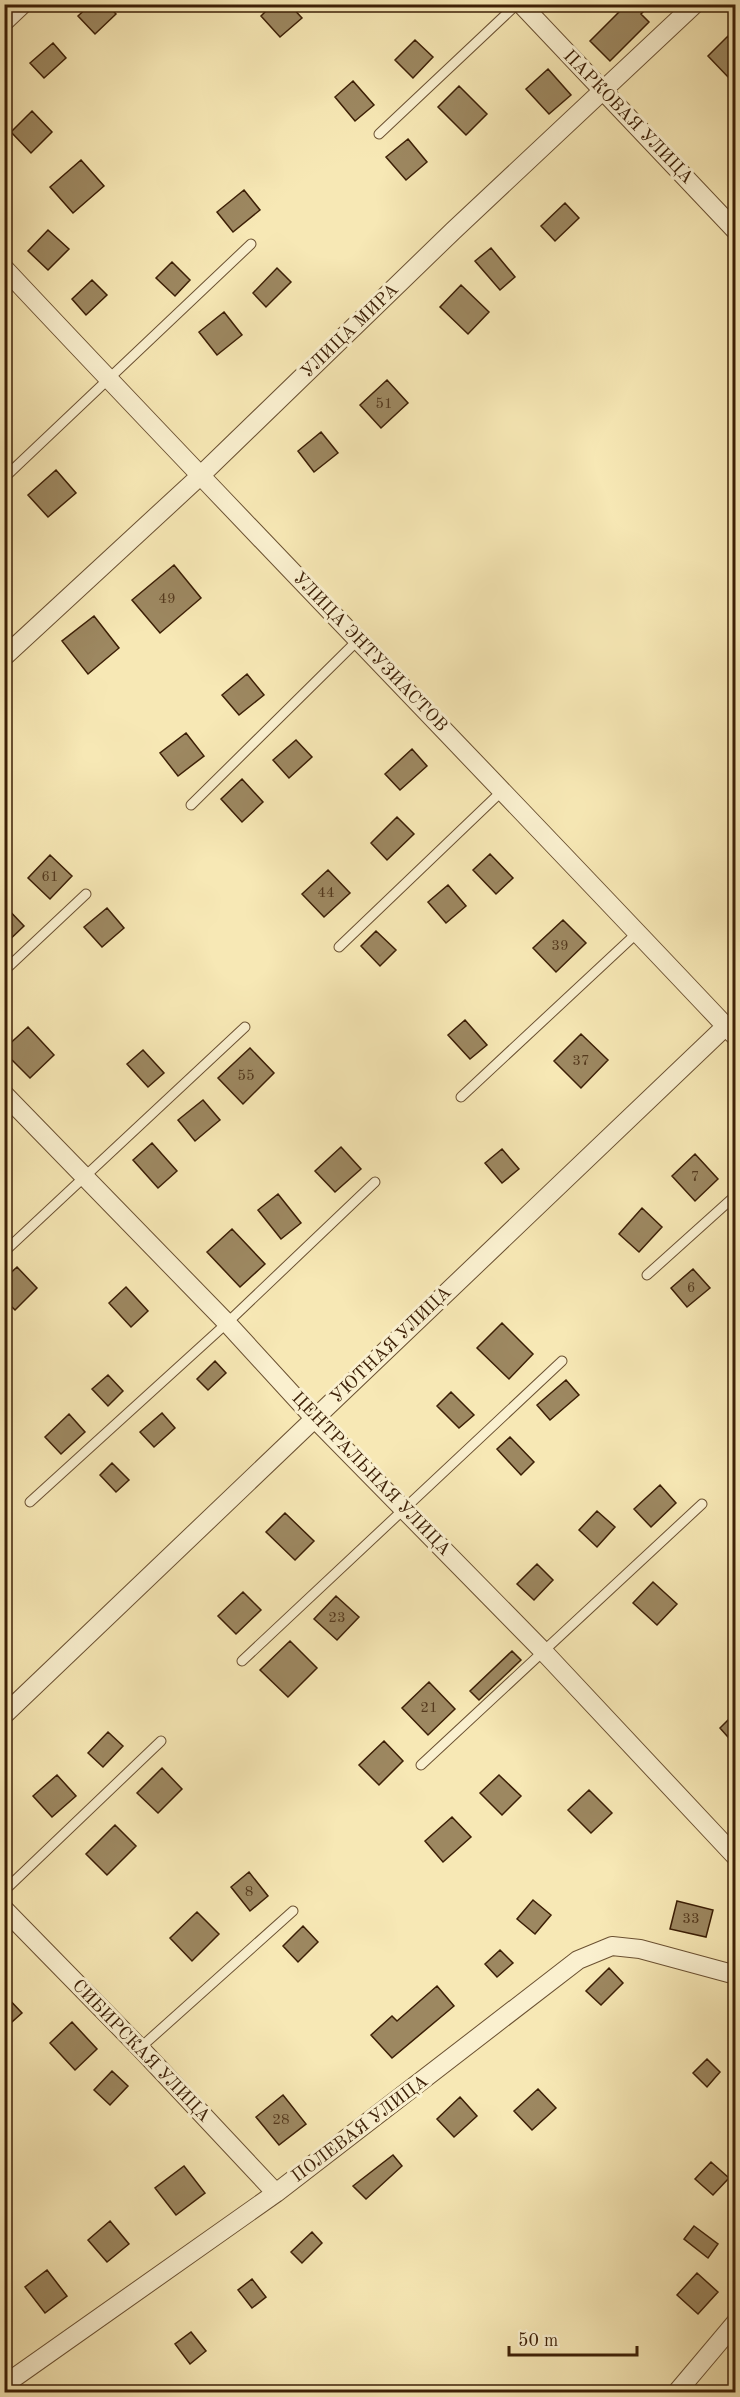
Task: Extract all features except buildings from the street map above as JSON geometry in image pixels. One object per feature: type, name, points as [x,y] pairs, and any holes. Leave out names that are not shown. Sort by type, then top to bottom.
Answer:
[{"type":"street","points":[[4,22],[23,4]]},
{"type":"street","name":"ПАРКОВАЯ УЛИЦА","points":[[519,4],[735,231]]},
{"type":"street","name":"УЛИЦА МИРА","points":[[4,657],[200,476],[695,4]]},
{"type":"street","name":"УЛИЦА ЭНТУЗИАСТОВ","points":[[4,268],[731,1031]]},
{"type":"street","name":"УЮТНАЯ УЛИЦА","points":[[4,1715],[314,1418],[731,1031]]},
{"type":"street","name":"ЦЕНТРАЛЬНАЯ УЛИЦА","points":[[4,1094],[227,1323],[314,1418],[404,1507],[543,1651],[735,1857]]},
{"type":"street","name":"СИБИРСКАЯ УЛИЦА","points":[[4,1909],[140,2048],[276,2193]]},
{"type":"street","name":"ПОЛЕВАЯ УЛИЦА","points":[[4,2385],[276,2193],[578,1960],[612,1946],[640,1949],[735,1975]]},
{"type":"street","points":[[676,2392],[735,2322]]},
{"type":"lane","points":[[379,134],[519,4]]},
{"type":"lane","points":[[4,478],[251,244]]},
{"type":"lane","points":[[191,805],[359,639]]},
{"type":"lane","points":[[339,947],[502,791]]},
{"type":"lane","points":[[4,971],[86,894]]},
{"type":"lane","points":[[461,1097],[637,933]]},
{"type":"lane","points":[[4,1252],[245,1028]]},
{"type":"lane","points":[[30,1502],[227,1323],[375,1182]]},
{"type":"lane","points":[[647,1275],[735,1195]]},
{"type":"lane","points":[[242,1661],[562,1360]]},
{"type":"lane","points":[[421,1766],[702,1504]]},
{"type":"lane","points":[[4,1891],[161,1742]]},
{"type":"lane","points":[[140,2048],[293,1911]]}]
